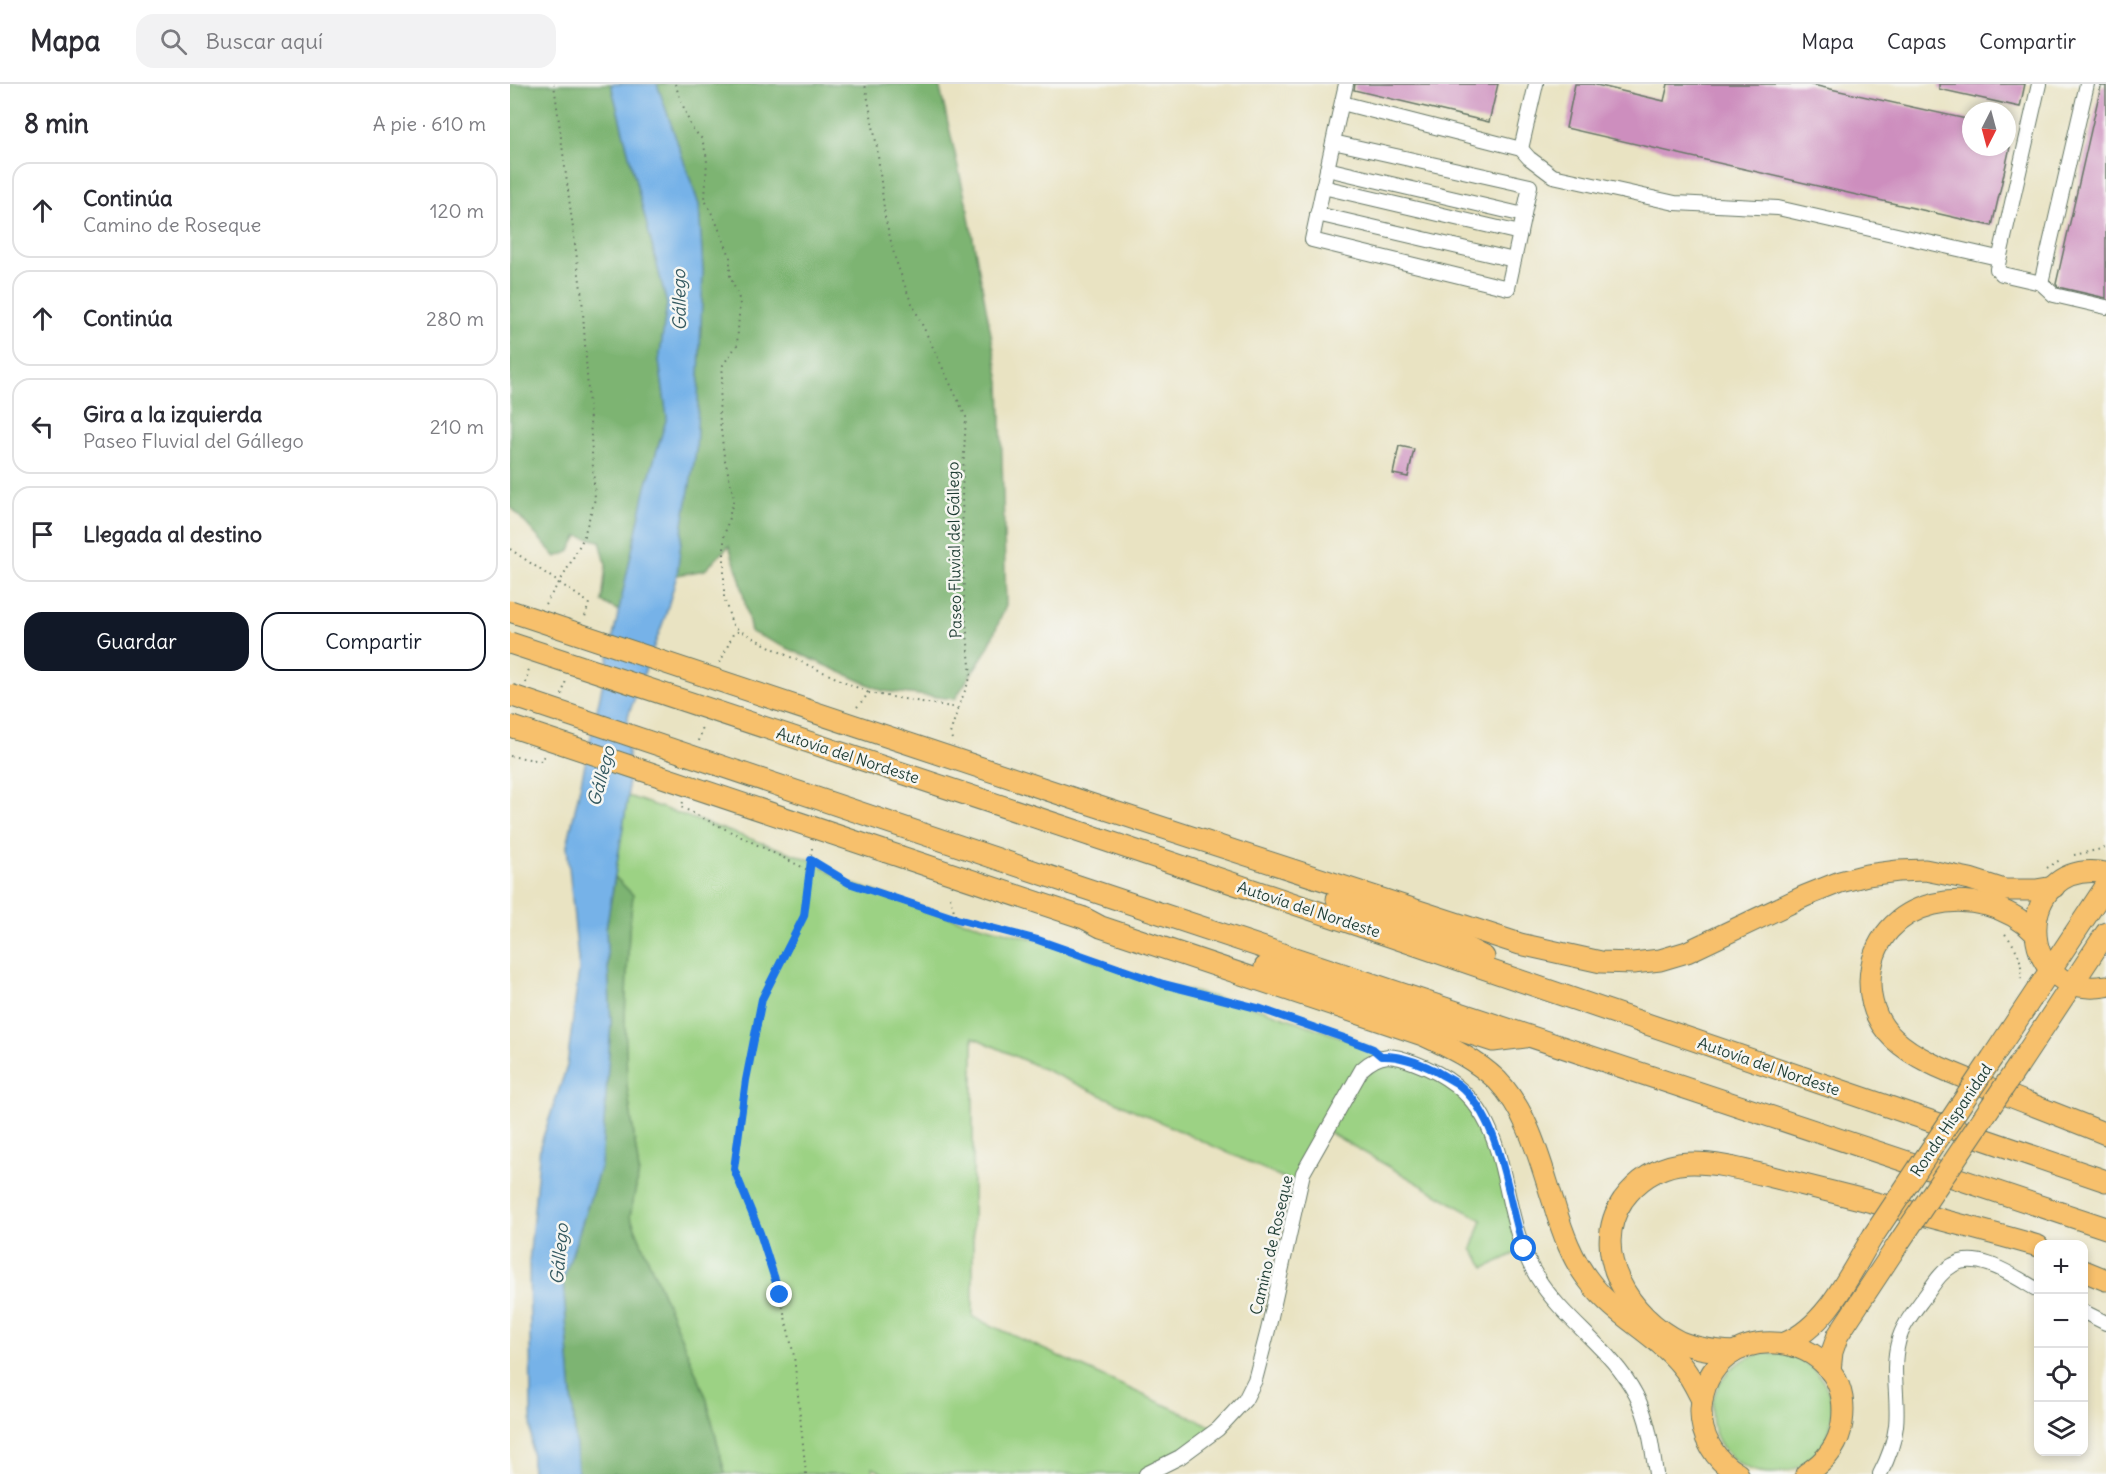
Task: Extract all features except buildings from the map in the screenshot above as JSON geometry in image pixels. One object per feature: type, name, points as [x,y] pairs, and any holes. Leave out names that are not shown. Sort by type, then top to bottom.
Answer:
[{"type":"highway","points":[[510,611],[1520,944],[1600,962],[1633,963],[1660,960],[1687,952],[1805,896],[1839,882],[1868,875],[1924,870],[1970,879],[2004,890],[2036,890],[2054,886],[2078,874],[2106,873]]},
{"type":"highway","name":"Autovía del Nordeste","points":[[510,643],[1092,836],[2106,1181]]},
{"type":"highway","points":[[517,692],[1072,884],[2106,1228]]},
{"type":"highway","points":[[510,726],[1084,918],[1101,927],[1423,1035],[1463,1055],[1482,1067],[1506,1091],[1524,1120],[1559,1220],[1581,1270],[1590,1283],[1614,1308],[1660,1344],[1682,1365],[1702,1400]]},
{"type":"highway","points":[[1148,822],[1215,854],[1451,940],[1551,991]]},
{"type":"highway","points":[[2054,886],[2039,908],[2035,933],[2041,957],[2050,970],[2072,984],[2090,988],[2106,986]]},
{"type":"highway","name":"Ronda Hispanidad","points":[[1785,1343],[1806,1332],[1820,1320],[1873,1236],[2106,886]]},
{"type":"highway","points":[[2035,933],[2009,913],[1976,902],[1952,901],[1931,904],[1913,911],[1889,929],[1876,951],[1870,975],[1873,1005],[1878,1019],[1889,1034],[1906,1049],[1924,1059],[2106,1134]]},
{"type":"highway","points":[[1084,918],[1103,920],[1188,947],[1255,964],[1493,1041],[1531,1037]]},
{"type":"highway","name":"Ronda Hispanidad","points":[[1830,1371],[1832,1352],[1838,1335],[2106,933]]},
{"type":"highway","points":[[1734,1352],[1701,1349],[1678,1341],[1666,1333],[1638,1309],[1626,1295],[1613,1269],[1609,1245],[1614,1218],[1629,1192],[1647,1176],[1687,1164],[1723,1167],[1849,1196],[2034,1245]]},
{"type":"highway","points":[[1984,1231],[1992,1241],[2034,1255]]},
{"type":"highway","points":[[2088,1261],[2106,1266]]},
{"type":"highway","points":[[2088,1273],[2106,1280]]},
{"type":"highway","name":"Ronda Hispanidad","points":[[1738,1474],[1725,1465],[1710,1447],[1702,1424],[1702,1400],[1713,1373],[1734,1352],[1767,1341],[1785,1343],[1810,1353],[1830,1371],[1840,1393],[1843,1411],[1841,1429],[1832,1451],[1806,1474]]},
{"type":"street","points":[[1333,142],[1530,186],[1508,288],[1312,240],[1317,214],[1333,142],[1342,103],[1346,84]]},
{"type":"street","points":[[1521,149],[1536,84]]},
{"type":"street","points":[[2039,84],[1997,269],[1999,273],[2041,284],[2054,295],[2106,307]]},
{"type":"street","points":[[2041,284],[2087,84]]},
{"type":"street","points":[[1342,103],[1521,149],[1553,177],[1675,203],[1778,208],[1998,258]]},
{"type":"street","points":[[1327,169],[1524,215]]},
{"type":"street","points":[[1323,187],[1520,233]]},
{"type":"street","points":[[1317,214],[1514,260]]},
{"type":"street","points":[[1381,1056],[1392,1055],[1428,1067],[1457,1084],[1479,1109],[1500,1157],[1519,1233],[1531,1266],[1545,1289],[1627,1379],[1637,1396],[1646,1420],[1656,1474]]},
{"type":"street","name":"Camino de Roseque","points":[[1146,1474],[1180,1456],[1218,1430],[1245,1400],[1255,1380],[1266,1340],[1303,1173],[1355,1079],[1370,1062],[1381,1056]]},
{"type":"street","points":[[1880,1474],[1887,1461],[1896,1427],[1895,1372],[1898,1343],[1905,1325],[1939,1278],[1953,1265],[1970,1261],[1994,1267],[2034,1288]]},
{"type":"street","points":[[2088,1314],[2106,1323]]},
{"type":"path","points":[[543,612],[546,600],[564,575],[583,538],[595,499],[582,297],[554,84]]},
{"type":"path","points":[[675,84],[691,127],[702,139],[707,158],[705,200],[730,256],[730,276],[740,301],[738,345],[723,365],[719,412],[724,456],[734,498],[724,537],[723,598],[732,624],[740,631],[869,693],[858,707]]},
{"type":"path","name":"Paseo Fluvial del Gállego","points":[[865,84],[877,147],[885,218],[895,258],[909,297],[966,417],[962,513],[964,600],[971,676],[958,708],[869,693]]},
{"type":"path","points":[[720,662],[733,634],[740,631]]},
{"type":"path","points":[[517,692],[529,668]]},
{"type":"path","points":[[699,740],[705,718]]},
{"type":"path","points":[[684,796],[681,807],[810,871]]},
{"type":"path","points":[[806,1474],[794,1356],[780,1295],[760,1233],[734,1169],[746,1080],[762,999],[804,916],[812,849]]},
{"type":"path","points":[[811,860],[849,883],[957,919],[1038,940],[1163,984],[1261,1009],[1373,1049],[1381,1056]]},
{"type":"path","points":[[950,897],[957,919]]},
{"type":"green space","points":[[510,84],[611,84],[667,304],[659,361],[667,417],[646,487],[619,611],[602,602],[606,564],[600,541],[578,536],[569,552],[556,557],[510,506]]},
{"type":"green space","points":[[657,84],[939,84],[967,206],[1000,382],[1006,605],[988,648],[955,699],[883,691],[751,632],[740,579],[729,546],[705,570],[677,575],[696,451],[703,271],[699,205]]},
{"type":"green space","points":[[628,796],[811,860],[849,883],[957,919],[1038,940],[1163,984],[1261,1009],[1373,1049],[1381,1056],[1428,1067],[1479,1109],[1524,1249],[1485,1268],[1472,1249],[1482,1220],[1327,1131],[1299,1185],[973,1037],[973,1317],[1218,1429],[1146,1474],[886,1474],[873,1468],[872,1474],[725,1474],[706,1397],[630,1216],[639,1172],[627,1086],[625,1016],[633,895],[615,877]]},
{"type":"green space","points":[[615,877],[633,895],[625,1016],[627,1086],[639,1172],[630,1216],[706,1397],[725,1474],[578,1474],[563,1281],[601,1165],[611,1023],[606,929]]},
{"type":"green space","points":[[1772,1353],[1795,1358],[1814,1371],[1827,1390],[1832,1413],[1827,1436],[1814,1455],[1795,1468],[1772,1473],[1749,1468],[1730,1455],[1717,1436],[1712,1413],[1717,1390],[1730,1371],[1749,1358]]},
{"type":"water","name":"Gállego","points":[[611,84],[657,84],[699,205],[703,271],[696,451],[677,575],[665,617],[628,716],[628,796],[606,929],[611,1023],[601,1165],[563,1281],[578,1474],[532,1474],[529,1262],[540,1146],[567,1066],[579,970],[567,846],[646,487],[667,417],[659,361],[667,304]]},
{"type":"route","points":[[780,1295],[760,1233],[734,1169],[746,1080],[762,999],[804,916],[811,860],[849,883],[915,903],[957,919],[1038,940],[1163,984],[1261,1009],[1373,1049],[1381,1056],[1392,1055],[1428,1067],[1457,1084],[1479,1109],[1488,1126],[1503,1166],[1524,1249]]}]
